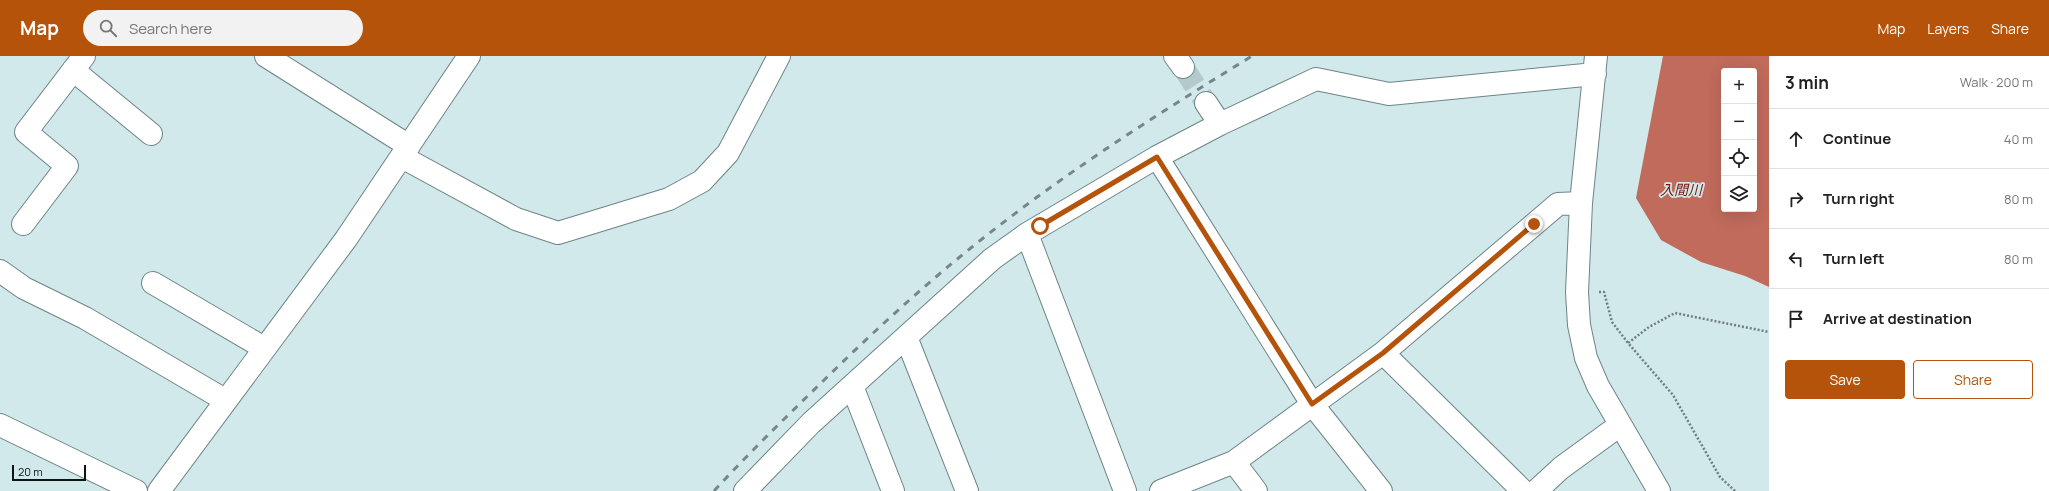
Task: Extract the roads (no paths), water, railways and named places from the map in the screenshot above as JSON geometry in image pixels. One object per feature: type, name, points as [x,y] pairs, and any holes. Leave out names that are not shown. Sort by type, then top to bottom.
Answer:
[{"type":"street","points":[[266,56],[406,151],[516,219],[558,233],[669,199],[702,181],[728,153],[779,56]]},
{"type":"street","points":[[159,491],[225,400],[346,239],[469,56]]},
{"type":"street","points":[[23,224],[67,166],[26,132],[78,63],[151,134]]},
{"type":"street","points":[[756,486],[811,423],[992,259],[1027,234],[1157,157],[1220,124],[1316,79],[1389,94],[1596,65],[1581,203],[1577,292],[1578,325],[1586,358],[1598,386],[1659,491]]},
{"type":"street","points":[[1206,103],[1220,124]]},
{"type":"street","points":[[1157,157],[1312,404],[1381,491]]},
{"type":"street","points":[[1161,491],[1234,462],[1383,353],[1558,204],[1581,203]]},
{"type":"street","points":[[1027,234],[1124,491]]},
{"type":"street","points":[[0,271],[24,288],[85,318],[225,400]]},
{"type":"street","points":[[153,283],[264,348]]},
{"type":"street","points":[[906,337],[967,491]]},
{"type":"street","points":[[1383,353],[1523,491]]},
{"type":"street","points":[[852,386],[893,491]]},
{"type":"street","points":[[0,425],[136,491]]},
{"type":"street","points":[[1536,491],[1561,468],[1620,425]]},
{"type":"street","points":[[1234,462],[1256,491]]},
{"type":"water","name":"入間川","points":[[1663,56],[1769,56],[1769,287],[1745,276],[1701,262],[1661,240],[1636,198]]},
{"type":"tunnel","points":[[1183,67],[1206,103]]},
{"type":"railway","points":[[714,491],[766,437],[863,342],[930,282],[976,244],[1030,202],[1092,158],[1252,56]]}]
